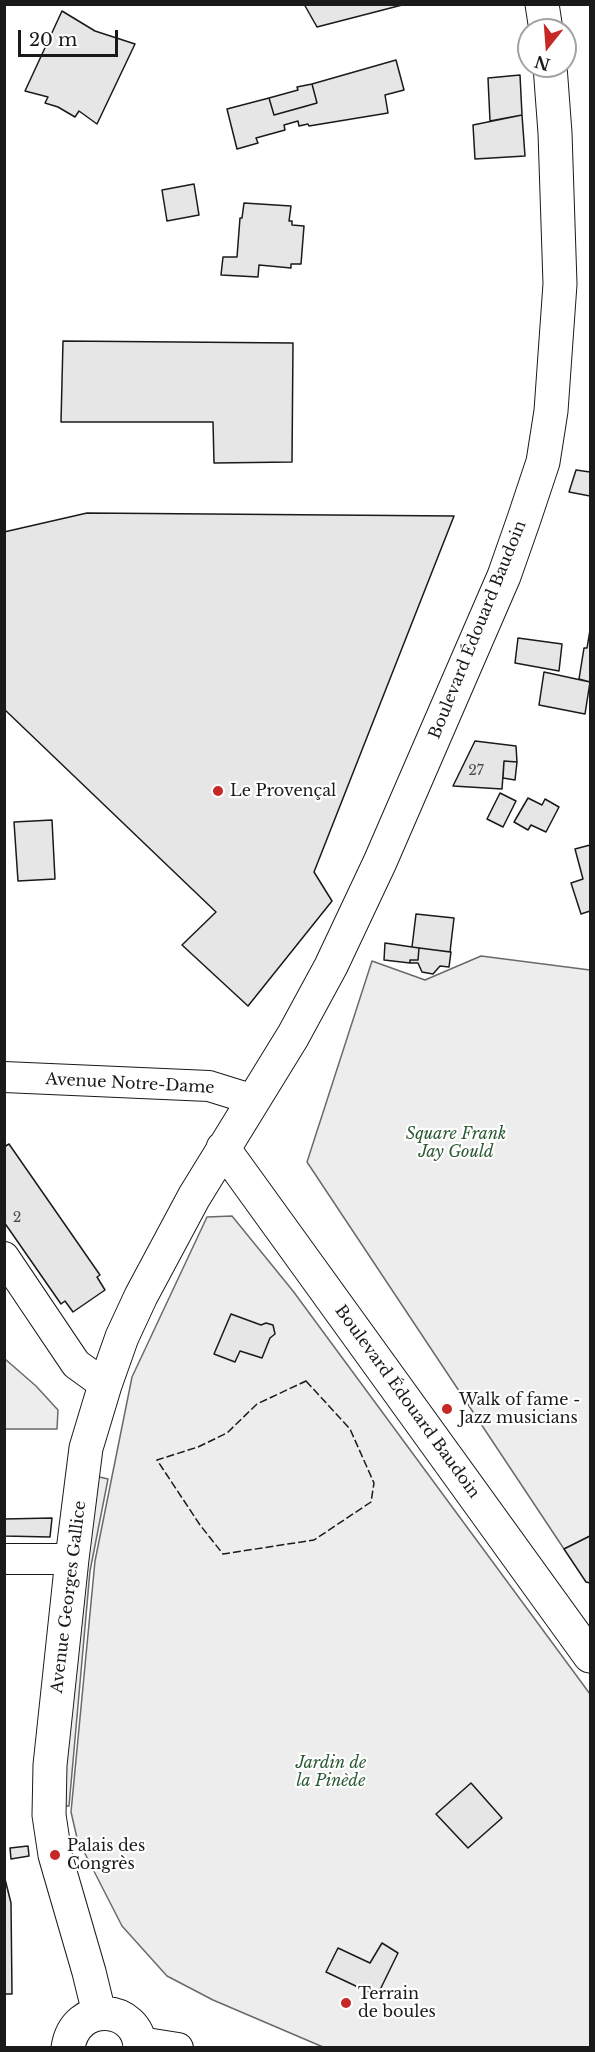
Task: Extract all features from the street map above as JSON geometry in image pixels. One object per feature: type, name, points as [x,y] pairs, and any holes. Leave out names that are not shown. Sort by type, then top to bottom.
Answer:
[{"type":"street","name":"Boulevard Édouard Baudoin","points":[[194,1197],[293,1036],[332,966],[380,862],[504,576],[543,462],[551,411],[560,284],[551,78]]},
{"type":"street","name":"Avenue Notre-Dame","points":[[4,1077],[209,1086],[254,1100]]},
{"type":"street","name":"Boulevard Édouard Baudoin","points":[[223,1148],[591,1656]]},
{"type":"street","name":"Avenue Georges Gallice","points":[[99,2013],[55,1855],[49,1815],[50,1765],[72,1559],[86,1448],[105,1385],[122,1337],[141,1296],[194,1197]]},
{"type":"street","points":[[4,1257],[76,1364],[105,1385]]},
{"type":"street","points":[[4,1559],[72,1559]]},
{"type":"street","points":[[68,2048],[69,2037],[76,2025],[86,2017],[99,2013],[112,2014],[125,2019],[135,2030],[140,2045],[178,2048]]},
{"type":"shaded area","name":"Square Frank Jay Gould","points":[[481,956],[590,970],[590,1536],[564,1549],[307,1162],[372,961],[425,980]]},
{"type":"shaded area","name":"Jardin de la Pinède","points":[[232,1216],[293,1291],[590,1694],[590,2047],[323,2047],[213,2000],[167,1976],[122,1926],[77,1838],[71,1812],[95,1561],[132,1377],[207,1217]]},
{"type":"shaded area","points":[[5,1359],[36,1386],[58,1410],[57,1429],[5,1429]]},
{"type":"shaded area","points":[[95,1476],[108,1479],[90,1571],[69,1806],[60,1806]]},
{"type":"building","points":[[304,4],[406,4],[317,27]]},
{"type":"building","points":[[62,11],[95,31],[135,44],[97,124],[79,111],[75,117],[58,107],[45,103],[48,97],[25,91]]},
{"type":"building","points":[[396,60],[404,90],[385,95],[388,113],[309,126],[308,124],[299,126],[298,121],[284,125],[285,130],[256,138],[258,143],[237,149],[227,109],[269,98],[274,115],[317,103],[312,84]]},
{"type":"building","points":[[517,75],[517,78],[520,78],[522,115],[490,121],[488,78]]},
{"type":"building","points":[[312,84],[317,103],[274,115],[269,98]]},
{"type":"building","points":[[522,115],[525,156],[475,159],[473,125]]},
{"type":"building","points":[[194,184],[199,215],[167,221],[162,190]]},
{"type":"building","points":[[244,203],[291,206],[289,221],[292,221],[292,225],[304,226],[301,264],[291,264],[291,268],[259,265],[258,277],[221,275],[223,257],[237,257],[240,218],[242,218]]},
{"type":"building","points":[[63,341],[293,343],[292,462],[214,463],[213,422],[61,422]]},
{"type":"building","points":[[576,470],[590,472],[590,496],[569,492]]},
{"type":"building","name":"Le Provençal","points":[[87,513],[454,516],[314,872],[332,901],[248,1006],[182,945],[216,912],[4,709],[4,532]]},
{"type":"building","points":[[590,630],[590,682],[579,679],[584,648],[587,648]]},
{"type":"building","points":[[518,638],[562,644],[559,671],[515,663]]},
{"type":"building","points":[[544,672],[590,682],[585,714],[539,705]]},
{"type":"building","points":[[475,741],[516,746],[517,762],[504,761],[502,789],[453,786]]},
{"type":"building","points":[[504,761],[517,762],[515,780],[503,778]]},
{"type":"building","points":[[500,793],[516,801],[503,827],[487,819]]},
{"type":"building","points":[[528,798],[542,805],[545,799],[559,807],[546,832],[531,825],[528,830],[514,822]]},
{"type":"building","points":[[52,820],[55,879],[18,881],[14,822]]},
{"type":"building","points":[[590,845],[590,911],[581,914],[571,883],[583,879],[575,849]]},
{"type":"building","points":[[416,914],[454,918],[450,952],[412,947]]},
{"type":"building","points":[[385,943],[419,948],[418,960],[410,960],[410,963],[384,960]]},
{"type":"building","points":[[419,948],[451,952],[449,967],[440,966],[433,974],[422,972],[418,963],[410,963],[410,960],[418,960]]},
{"type":"building","points":[[9,1144],[100,1275],[97,1277],[105,1290],[73,1312],[65,1301],[61,1304],[4,1222],[4,1147]]},
{"type":"building","points":[[231,1314],[261,1325],[266,1323],[273,1325],[275,1334],[270,1338],[262,1358],[240,1351],[235,1362],[214,1354]]},
{"type":"building","points":[[52,1518],[50,1537],[4,1536],[4,1519]]},
{"type":"building","points":[[590,1536],[590,1583],[586,1582],[564,1549]]},
{"type":"building","points":[[471,1783],[502,1818],[468,1848],[436,1814]]},
{"type":"building","points":[[28,1846],[29,1856],[11,1859],[10,1848]]},
{"type":"building","points":[[5,1879],[11,1903],[12,1994],[4,1994]]},
{"type":"building","points":[[382,1943],[398,1953],[377,1996],[326,1972],[338,1948],[370,1963]]},
{"type":"fence","points":[[306,1381],[350,1429],[374,1483],[371,1502],[314,1540],[223,1554],[200,1525],[157,1460],[198,1447],[227,1433],[257,1404],[306,1381]]},
{"type":"place","name":"Le Provençal","points":[[218,791]]},
{"type":"place","name":"Walk of fame - Jazz musicians","points":[[447,1409]]},
{"type":"place","name":"Palais des Congrès","points":[[55,1855]]},
{"type":"place","name":"Terrain de boules","points":[[346,2003]]}]
